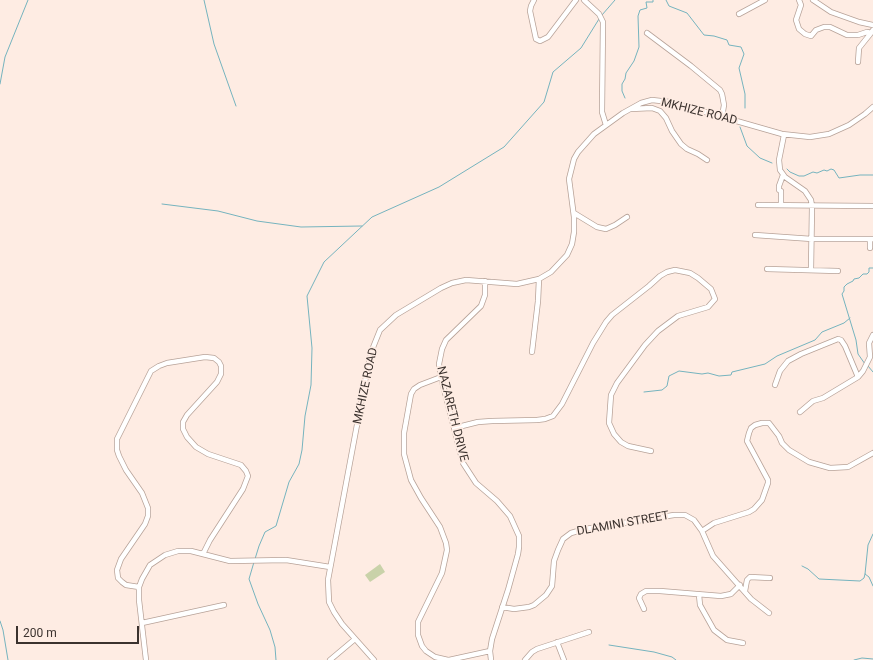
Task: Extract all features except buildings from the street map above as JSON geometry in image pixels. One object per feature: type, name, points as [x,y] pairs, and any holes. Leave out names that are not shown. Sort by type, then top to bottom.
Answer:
[{"type":"street","points":[[534,0],[530,11],[536,39],[540,41],[548,37],[576,0]]},
{"type":"street","points":[[584,0],[599,14],[603,22],[602,112],[606,125]]},
{"type":"street","points":[[739,14],[765,0]]},
{"type":"street","points":[[799,0],[801,5],[796,20],[799,29],[805,34],[811,36],[816,30],[824,27],[830,27],[847,35],[858,35],[872,32]]},
{"type":"street","points":[[813,0],[831,12],[873,25]]},
{"type":"street","points":[[646,32],[664,42],[720,90],[724,105],[722,117]]},
{"type":"street","points":[[858,62],[859,48],[872,32]]},
{"type":"street","name":"MKHIZE ROAD","points":[[374,660],[354,639],[334,612],[329,602],[328,580],[370,358],[380,330],[396,316],[441,288],[460,281],[485,281],[517,284],[539,279],[551,272],[567,255],[572,244],[574,232],[574,213],[570,179],[574,159],[587,142],[606,125],[628,109],[641,103],[652,100],[682,105],[784,134],[810,137],[829,134],[857,121],[873,107]]},
{"type":"street","points":[[628,109],[652,108],[660,111],[663,113],[672,131],[682,144],[687,149],[707,160]]},
{"type":"street","points":[[784,134],[779,166],[783,175],[805,191],[811,200],[811,270]]},
{"type":"street","points":[[780,206],[781,191],[778,190],[783,175]]},
{"type":"street","points":[[758,205],[873,206]]},
{"type":"street","points":[[574,213],[597,227],[606,229],[627,217]]},
{"type":"street","points":[[755,235],[812,239],[871,239],[870,248]]},
{"type":"street","points":[[767,269],[838,271]]},
{"type":"street","points":[[454,428],[472,423],[536,420],[554,416],[562,404],[601,329],[612,315],[664,273],[676,270],[690,273],[698,278],[711,289],[714,299],[708,307],[678,316],[665,324],[645,345],[617,383],[611,395],[609,423],[614,434],[621,442],[628,446],[651,451]]},
{"type":"street","points":[[532,352],[539,279]]},
{"type":"street","name":"NAZARETH DRIVE","points":[[485,281],[485,295],[481,306],[450,334],[442,349],[439,364],[463,463],[476,483],[507,511],[518,530],[520,542],[518,554],[492,639],[490,651],[491,660]]},
{"type":"street","points":[[800,412],[815,399],[823,398],[858,377],[863,371],[870,357],[869,343],[873,335]]},
{"type":"street","points":[[775,385],[780,371],[788,361],[800,354],[838,339],[843,343],[858,377]]},
{"type":"street","points":[[139,587],[122,582],[118,578],[117,570],[121,560],[145,524],[148,516],[148,508],[142,493],[126,470],[119,456],[117,450],[117,439],[151,371],[167,363],[205,356],[214,358],[219,362],[221,366],[221,374],[217,382],[187,415],[183,422],[183,429],[187,437],[196,448],[208,454],[241,464],[248,476],[243,489],[210,540],[203,554]]},
{"type":"street","points":[[441,377],[420,385],[414,389],[411,394],[404,433],[406,460],[411,480],[440,527],[447,550],[442,573],[418,622],[418,634],[422,646],[430,655],[440,659],[448,660],[490,651]]},
{"type":"street","points":[[702,531],[714,523],[749,512],[762,500],[768,480],[747,441],[749,433],[755,425],[769,423],[779,436],[782,443],[789,450],[809,462],[830,468],[848,467],[873,453]]},
{"type":"street","name":"DLAMINI STREET","points":[[502,607],[529,607],[543,598],[552,586],[555,556],[560,544],[567,536],[577,530],[674,515],[685,515],[694,520],[702,531],[713,556],[755,603],[769,613]]},
{"type":"street","points":[[146,660],[139,600],[139,587],[150,565],[165,554],[178,551],[203,554],[230,561],[286,560],[330,567]]},
{"type":"street","points":[[745,591],[747,580],[750,578],[770,578]]},
{"type":"street","points":[[644,609],[639,598],[640,594],[646,591],[727,596],[734,592],[740,585]]},
{"type":"street","points":[[699,595],[700,605],[714,630],[727,640],[743,643]]},
{"type":"street","points":[[142,623],[224,605]]},
{"type":"street","points":[[525,660],[537,649],[589,632]]},
{"type":"street","points":[[330,660],[354,639]]},
{"type":"street","points":[[557,642],[564,660]]},
{"type":"green space","points":[[380,564],[385,572],[370,582],[365,575]]},
{"type":"waterway","points":[[0,84],[5,57],[28,0]]},
{"type":"waterway","points":[[204,0],[214,44],[236,106]]},
{"type":"waterway","points":[[602,15],[615,0]]},
{"type":"waterway","points":[[625,98],[622,91],[622,84],[626,73],[634,61],[639,47],[638,16],[640,10],[647,8],[646,2],[653,2],[653,0]]},
{"type":"waterway","points":[[666,0],[669,6],[687,13],[704,35],[727,40],[729,45],[741,47],[744,54],[739,68],[745,94],[745,108]]},
{"type":"waterway","points":[[255,559],[265,532],[276,526],[289,482],[299,464],[302,450],[305,416],[311,385],[312,348],[307,296],[324,262],[372,217],[439,187],[504,147],[544,102],[553,72],[581,48],[599,19]]},
{"type":"waterway","points":[[740,127],[747,146],[760,158],[772,163]]},
{"type":"waterway","points":[[787,169],[799,176],[831,169],[834,170],[839,178],[873,175]]},
{"type":"waterway","points":[[162,204],[218,211],[257,221],[301,227],[362,226]]},
{"type":"waterway","points":[[865,364],[858,354],[856,340],[842,294],[844,287],[847,284],[854,279],[859,278],[863,274],[867,274],[869,272],[869,268],[873,268]]},
{"type":"waterway","points":[[644,392],[662,390],[667,386],[669,376],[679,371],[702,374],[708,373],[719,376],[731,375],[732,372],[765,364],[777,356],[815,340],[822,332],[844,323],[850,318]]},
{"type":"waterway","points":[[868,366],[873,372]]},
{"type":"waterway","points":[[873,534],[868,545],[865,574],[869,577],[873,586]]},
{"type":"waterway","points":[[254,562],[249,579],[270,630],[275,647],[276,660]]},
{"type":"waterway","points":[[802,566],[808,569],[819,579],[860,581],[864,578],[865,574]]},
{"type":"waterway","points":[[0,621],[8,660]]},
{"type":"waterway","points":[[609,645],[654,652],[672,657],[676,660]]},
{"type":"waterway","points":[[854,660],[862,658],[873,659]]}]
